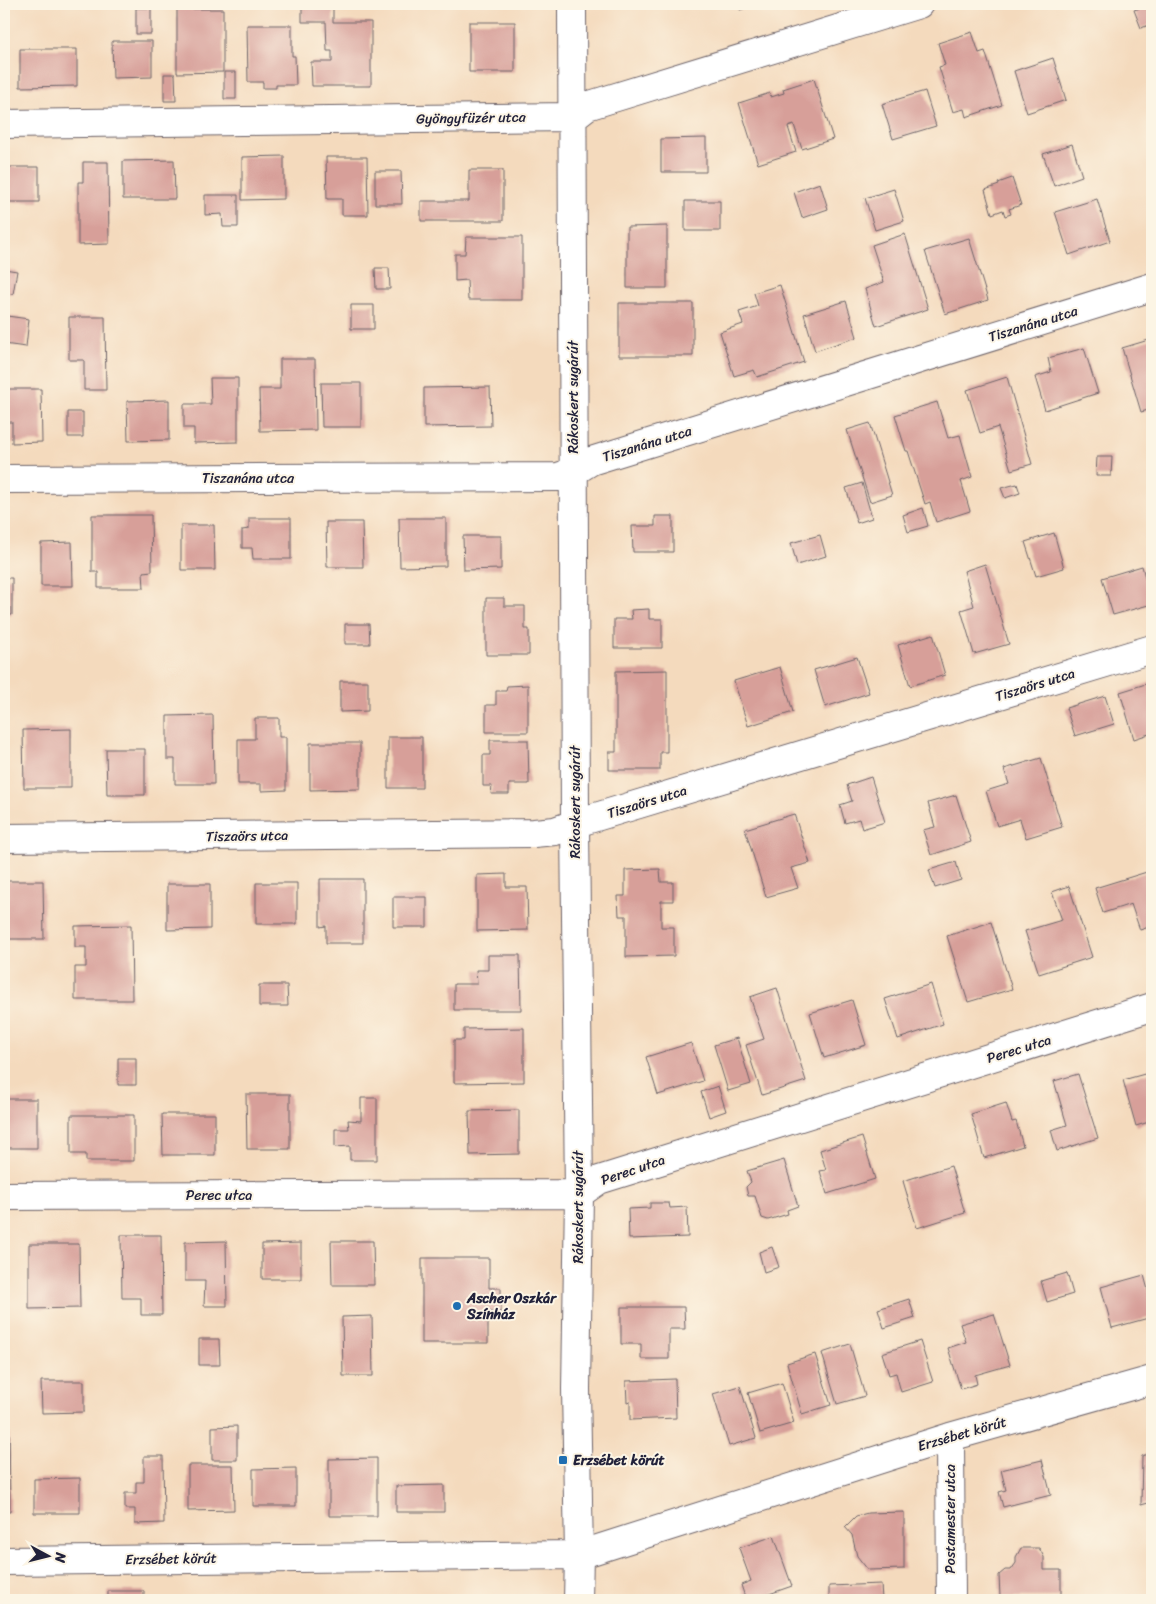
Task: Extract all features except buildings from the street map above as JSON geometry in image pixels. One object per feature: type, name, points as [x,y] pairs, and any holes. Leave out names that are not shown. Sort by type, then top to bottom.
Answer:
[{"type":"street","name":"Rákoskert sugárút","points":[[572,4],[575,825],[579,1194],[576,1389],[578,1600]]},
{"type":"street","points":[[573,117],[587,106],[919,4]]},
{"type":"street","name":"Gyöngyfüzér utca","points":[[4,124],[573,117]]},
{"type":"street","name":"Tiszanána utca","points":[[4,479],[558,477],[573,472],[591,461],[1152,287]]},
{"type":"street","name":"Tiszaörs utca","points":[[4,838],[555,832],[586,820],[1152,650]]},
{"type":"street","name":"Perec utca","points":[[4,1196],[579,1194],[599,1180],[1152,1007]]},
{"type":"street","name":"Erzsébet körút","points":[[4,1561],[579,1555],[950,1437],[1152,1380]]},
{"type":"street","name":"Postamester utca","points":[[950,1437],[950,1600]]},
{"type":"place","name":"Ascher Oszkár Színház","points":[[457,1306]]},
{"type":"place","name":"Erzsébet körút","points":[[563,1460]]}]
